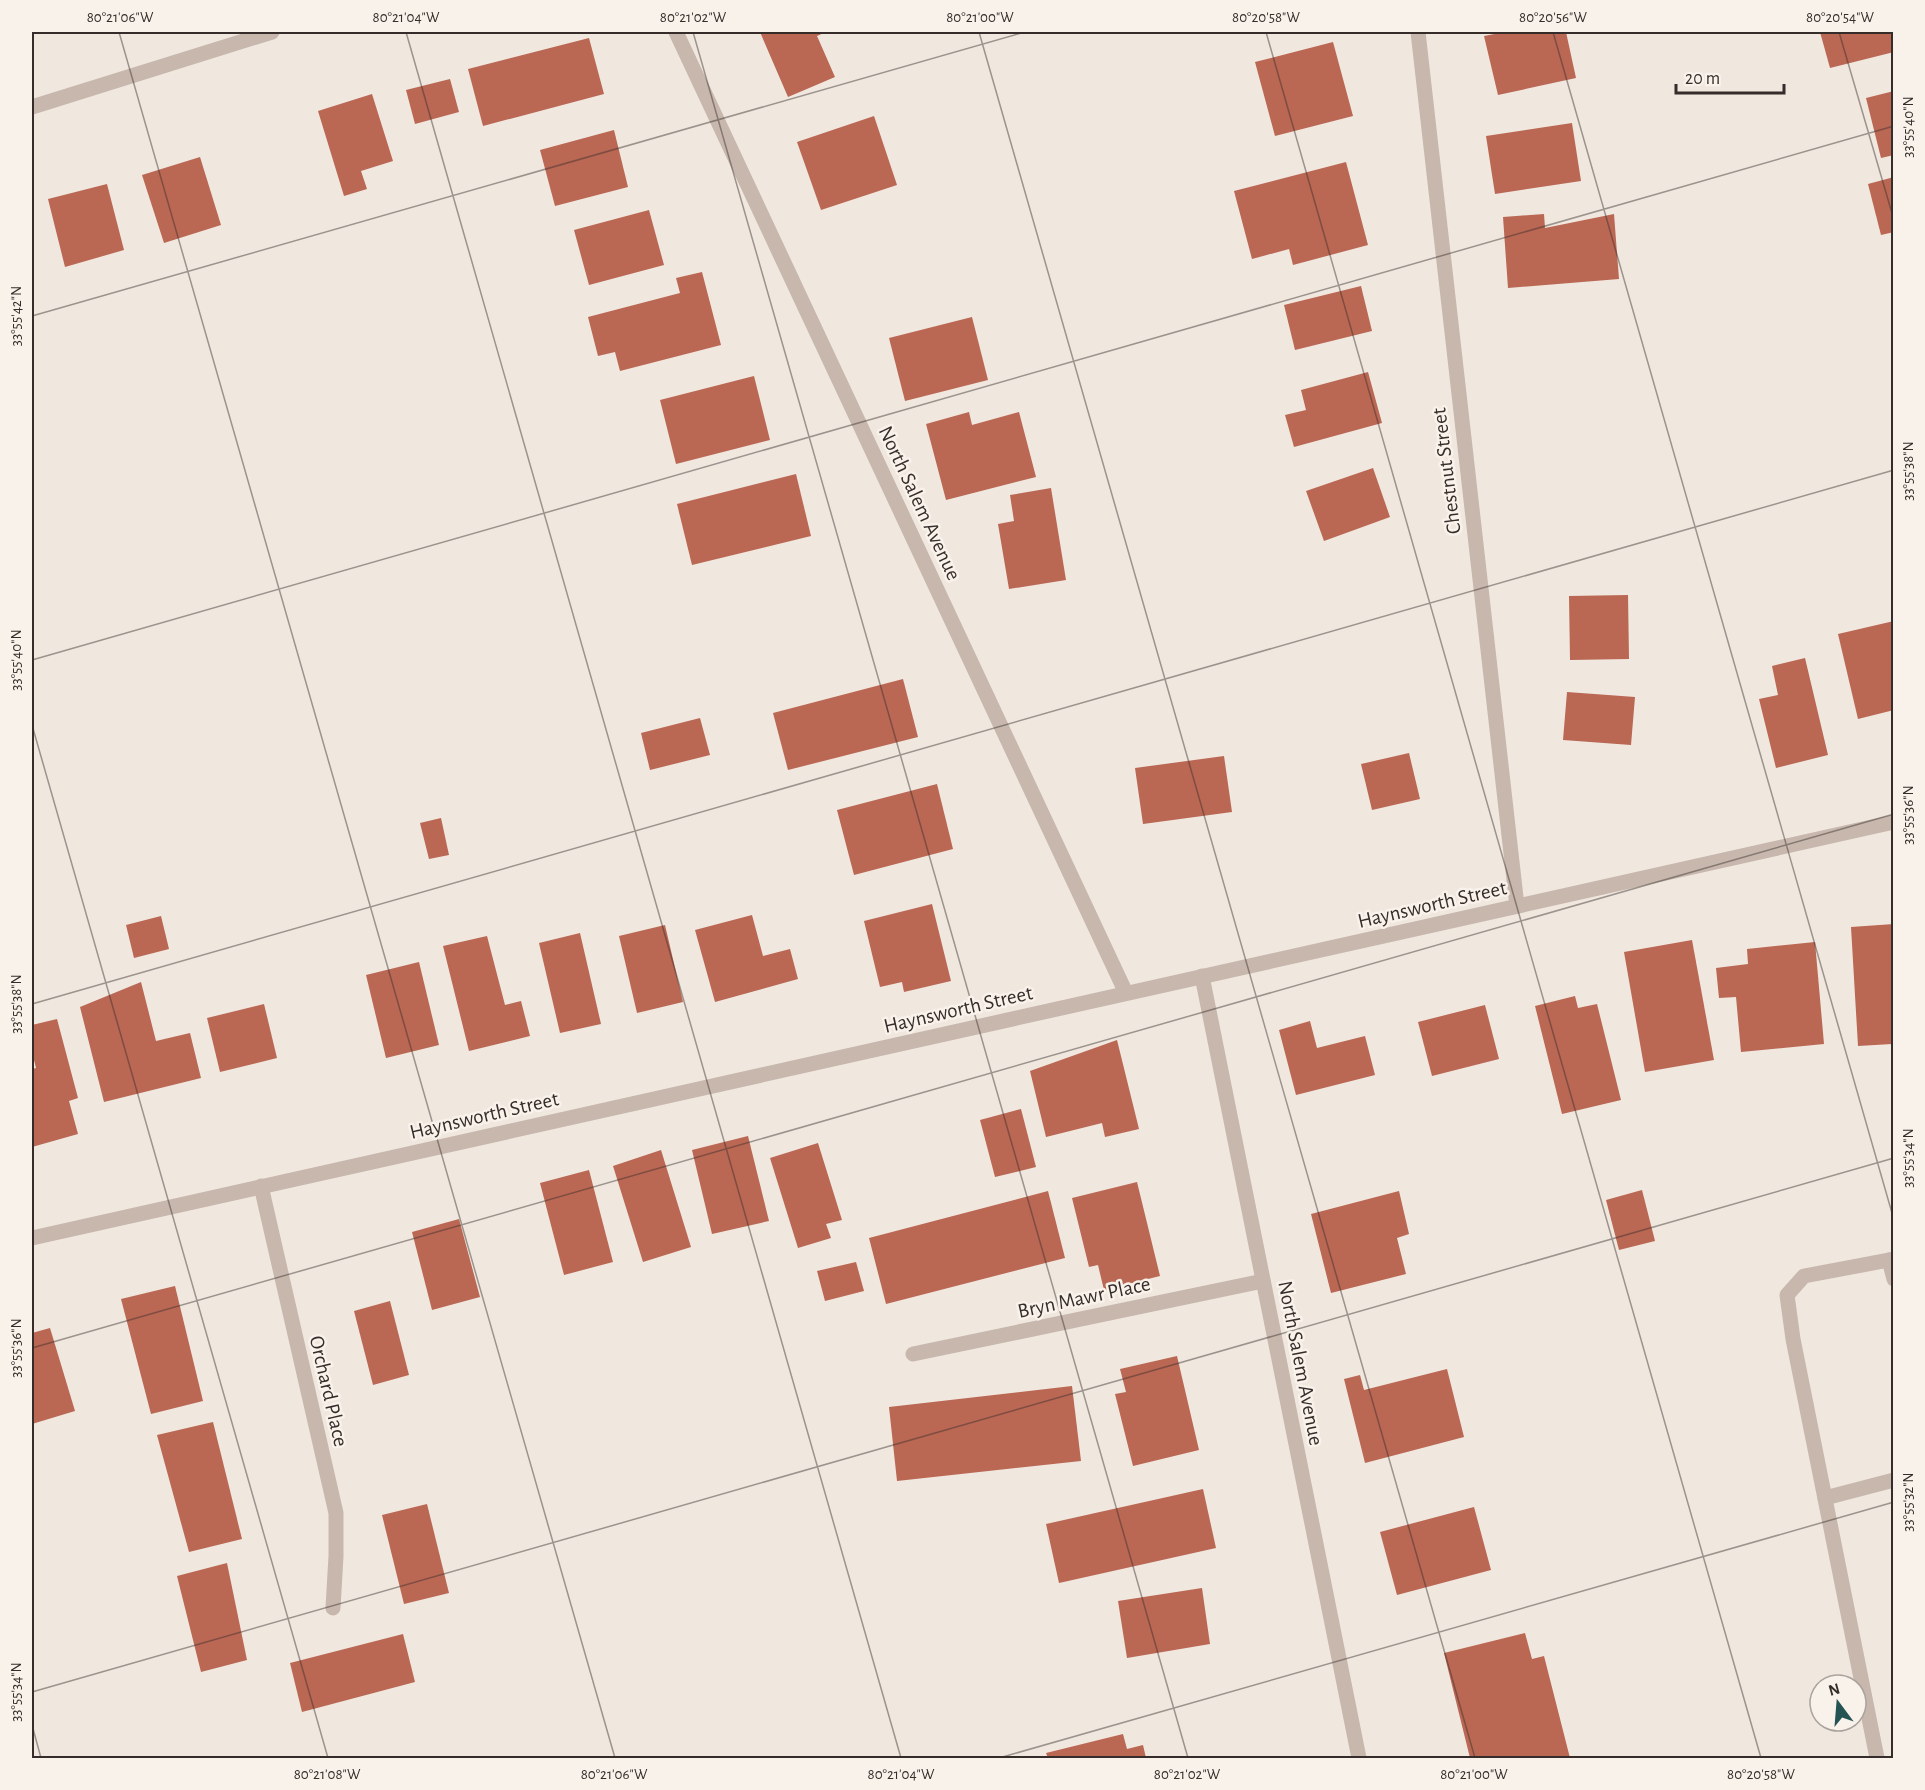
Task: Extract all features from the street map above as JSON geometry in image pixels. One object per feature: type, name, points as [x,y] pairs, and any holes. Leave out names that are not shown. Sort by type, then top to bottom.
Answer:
[{"type":"street","points":[[32,107],[272,32]]},
{"type":"street","name":"North Salem Avenue","points":[[676,32],[1126,993]]},
{"type":"street","name":"Chestnut Street","points":[[1418,32],[1517,906]]},
{"type":"street","name":"Haynsworth Street","points":[[32,1238],[1893,822]]},
{"type":"street","name":"North Salem Avenue","points":[[1202,976],[1359,1758]]},
{"type":"street","name":"Orchard Place","points":[[261,1186],[336,1513],[333,1608]]},
{"type":"street","points":[[1877,1758],[1786,1295],[1804,1276],[1891,1259],[1893,1279]]},
{"type":"street","name":"Bryn Mawr Place","points":[[913,1354],[1263,1281]]},
{"type":"street","points":[[1825,1498],[1893,1480]]},
{"type":"building","points":[[760,32],[826,32],[817,36],[835,77],[788,97]]},
{"type":"building","points":[[1505,32],[1566,32],[1576,78],[1498,95],[1484,36]]},
{"type":"building","points":[[1820,32],[1894,32],[1894,52],[1830,68]]},
{"type":"building","points":[[589,38],[604,94],[483,126],[468,69]]},
{"type":"building","points":[[1333,42],[1353,116],[1275,136],[1255,62]]},
{"type":"building","points":[[450,79],[459,112],[415,124],[406,90]]},
{"type":"building","points":[[1894,91],[1894,155],[1881,158],[1866,98]]},
{"type":"building","points":[[372,94],[393,161],[361,171],[367,189],[344,196],[318,111]]},
{"type":"building","points":[[874,116],[897,185],[821,210],[797,142]]},
{"type":"building","points":[[1572,123],[1581,181],[1495,194],[1486,136]]},
{"type":"building","points":[[614,130],[628,187],[555,206],[540,150]]},
{"type":"building","points":[[200,157],[221,225],[164,243],[142,175]]},
{"type":"building","points":[[1346,162],[1368,245],[1293,265],[1289,249],[1252,259],[1234,191]]},
{"type":"building","points":[[1894,177],[1894,232],[1881,235],[1868,184]]},
{"type":"building","points":[[107,184],[124,250],[65,267],[48,199]]},
{"type":"building","points":[[649,210],[664,265],[589,285],[574,230]]},
{"type":"building","points":[[1544,214],[1545,228],[1614,214],[1619,279],[1508,288],[1503,217]]},
{"type":"building","points":[[702,272],[721,345],[620,371],[615,352],[598,356],[588,317],[680,293],[676,278]]},
{"type":"building","points":[[1361,286],[1372,331],[1295,350],[1284,305]]},
{"type":"building","points":[[972,317],[988,380],[905,401],[889,338]]},
{"type":"building","points":[[1368,372],[1382,423],[1294,447],[1285,415],[1306,410],[1301,390]]},
{"type":"building","points":[[754,376],[770,440],[676,464],[660,400]]},
{"type":"building","points":[[969,412],[972,425],[1019,412],[1036,477],[946,500],[926,424]]},
{"type":"building","points":[[1373,468],[1390,517],[1324,541],[1306,491]]},
{"type":"building","points":[[796,474],[811,536],[692,565],[677,504]]},
{"type":"building","points":[[1051,488],[1066,580],[1009,589],[998,524],[1014,521],[1010,495]]},
{"type":"building","points":[[1628,595],[1629,659],[1570,660],[1569,596]]},
{"type":"building","points":[[1894,621],[1894,710],[1858,719],[1838,634]]},
{"type":"building","points":[[1805,658],[1828,755],[1776,768],[1759,699],[1778,695],[1772,666]]},
{"type":"building","points":[[903,679],[918,737],[788,770],[773,713]]},
{"type":"building","points":[[1567,692],[1635,697],[1631,745],[1563,740]]},
{"type":"building","points":[[700,718],[710,755],[650,770],[641,733]]},
{"type":"building","points":[[1409,753],[1420,799],[1372,810],[1361,764]]},
{"type":"building","points":[[1224,756],[1232,812],[1143,824],[1135,768]]},
{"type":"building","points":[[937,784],[953,849],[854,875],[837,810]]},
{"type":"building","points":[[441,818],[449,855],[429,859],[420,823]]},
{"type":"building","points":[[932,904],[951,981],[904,992],[902,982],[880,987],[864,921]]},
{"type":"building","points":[[752,915],[763,956],[790,949],[798,979],[715,1002],[695,930]]},
{"type":"building","points":[[161,916],[169,949],[134,958],[126,925]]},
{"type":"building","points":[[1894,924],[1892,1044],[1858,1046],[1851,927]]},
{"type":"building","points":[[665,925],[683,1002],[637,1013],[619,936]]},
{"type":"building","points":[[580,933],[601,1024],[560,1033],[539,943]]},
{"type":"building","points":[[487,936],[505,1005],[521,1001],[530,1036],[469,1051],[443,946]]},
{"type":"building","points":[[1692,940],[1714,1060],[1645,1072],[1624,952]]},
{"type":"building","points":[[1815,942],[1824,1044],[1741,1052],[1736,997],[1719,998],[1716,968],[1748,964],[1747,949]]},
{"type":"building","points":[[419,962],[439,1045],[386,1058],[366,975]]},
{"type":"building","points":[[141,982],[156,1041],[190,1033],[201,1078],[104,1102],[80,1007]]},
{"type":"building","points":[[1575,996],[1578,1008],[1597,1004],[1621,1100],[1562,1114],[1535,1006]]},
{"type":"building","points":[[264,1004],[277,1058],[220,1072],[207,1018]]},
{"type":"building","points":[[1485,1005],[1499,1059],[1432,1076],[1418,1022]]},
{"type":"building","points":[[57,1019],[78,1098],[69,1101],[78,1134],[32,1147],[32,1069],[36,1068],[32,1052],[32,1025]]},
{"type":"building","points":[[1310,1021],[1317,1048],[1365,1036],[1375,1075],[1296,1095],[1279,1030]]},
{"type":"building","points":[[1117,1040],[1139,1129],[1105,1137],[1102,1123],[1046,1137],[1030,1071]]},
{"type":"building","points":[[1021,1109],[1036,1167],[995,1177],[980,1120]]},
{"type":"building","points":[[748,1136],[769,1221],[712,1234],[692,1150]]},
{"type":"building","points":[[818,1143],[842,1220],[826,1224],[831,1238],[798,1248],[770,1158]]},
{"type":"building","points":[[661,1150],[691,1247],[643,1262],[613,1166]]},
{"type":"building","points":[[589,1170],[613,1262],[564,1275],[540,1183]]},
{"type":"building","points":[[1137,1182],[1160,1276],[1104,1290],[1098,1265],[1089,1267],[1072,1198]]},
{"type":"building","points":[[1642,1190],[1655,1241],[1619,1250],[1606,1200]]},
{"type":"building","points":[[1048,1191],[1065,1258],[886,1304],[869,1238]]},
{"type":"building","points":[[1399,1191],[1409,1234],[1397,1238],[1406,1274],[1331,1293],[1311,1214]]},
{"type":"building","points":[[459,1219],[480,1297],[432,1310],[412,1232]]},
{"type":"building","points":[[856,1262],[864,1291],[825,1301],[817,1271]]},
{"type":"building","points":[[175,1286],[203,1401],[151,1414],[121,1299]]},
{"type":"building","points":[[390,1301],[409,1375],[373,1385],[354,1311]]},
{"type":"building","points":[[50,1328],[75,1411],[32,1424],[32,1333]]},
{"type":"building","points":[[1177,1356],[1199,1450],[1133,1466],[1115,1394],[1126,1392],[1120,1369]]},
{"type":"building","points":[[1447,1369],[1464,1437],[1365,1463],[1344,1379],[1360,1375],[1364,1390]]},
{"type":"building","points":[[1072,1386],[1081,1461],[897,1481],[889,1407]]},
{"type":"building","points":[[213,1422],[242,1539],[189,1552],[157,1435]]},
{"type":"building","points":[[1203,1489],[1216,1548],[1059,1583],[1046,1524]]},
{"type":"building","points":[[427,1504],[449,1593],[404,1604],[382,1515]]},
{"type":"building","points":[[1474,1507],[1491,1570],[1397,1595],[1380,1532]]},
{"type":"building","points":[[227,1563],[247,1660],[201,1672],[177,1576]]},
{"type":"building","points":[[1202,1588],[1210,1644],[1127,1658],[1118,1601]]},
{"type":"building","points":[[1525,1633],[1532,1659],[1544,1656],[1570,1758],[1470,1758],[1444,1653]]},
{"type":"building","points":[[403,1634],[415,1682],[302,1712],[290,1663]]},
{"type":"building","points":[[1123,1734],[1127,1749],[1143,1745],[1146,1758],[1048,1758],[1046,1753]]}]
